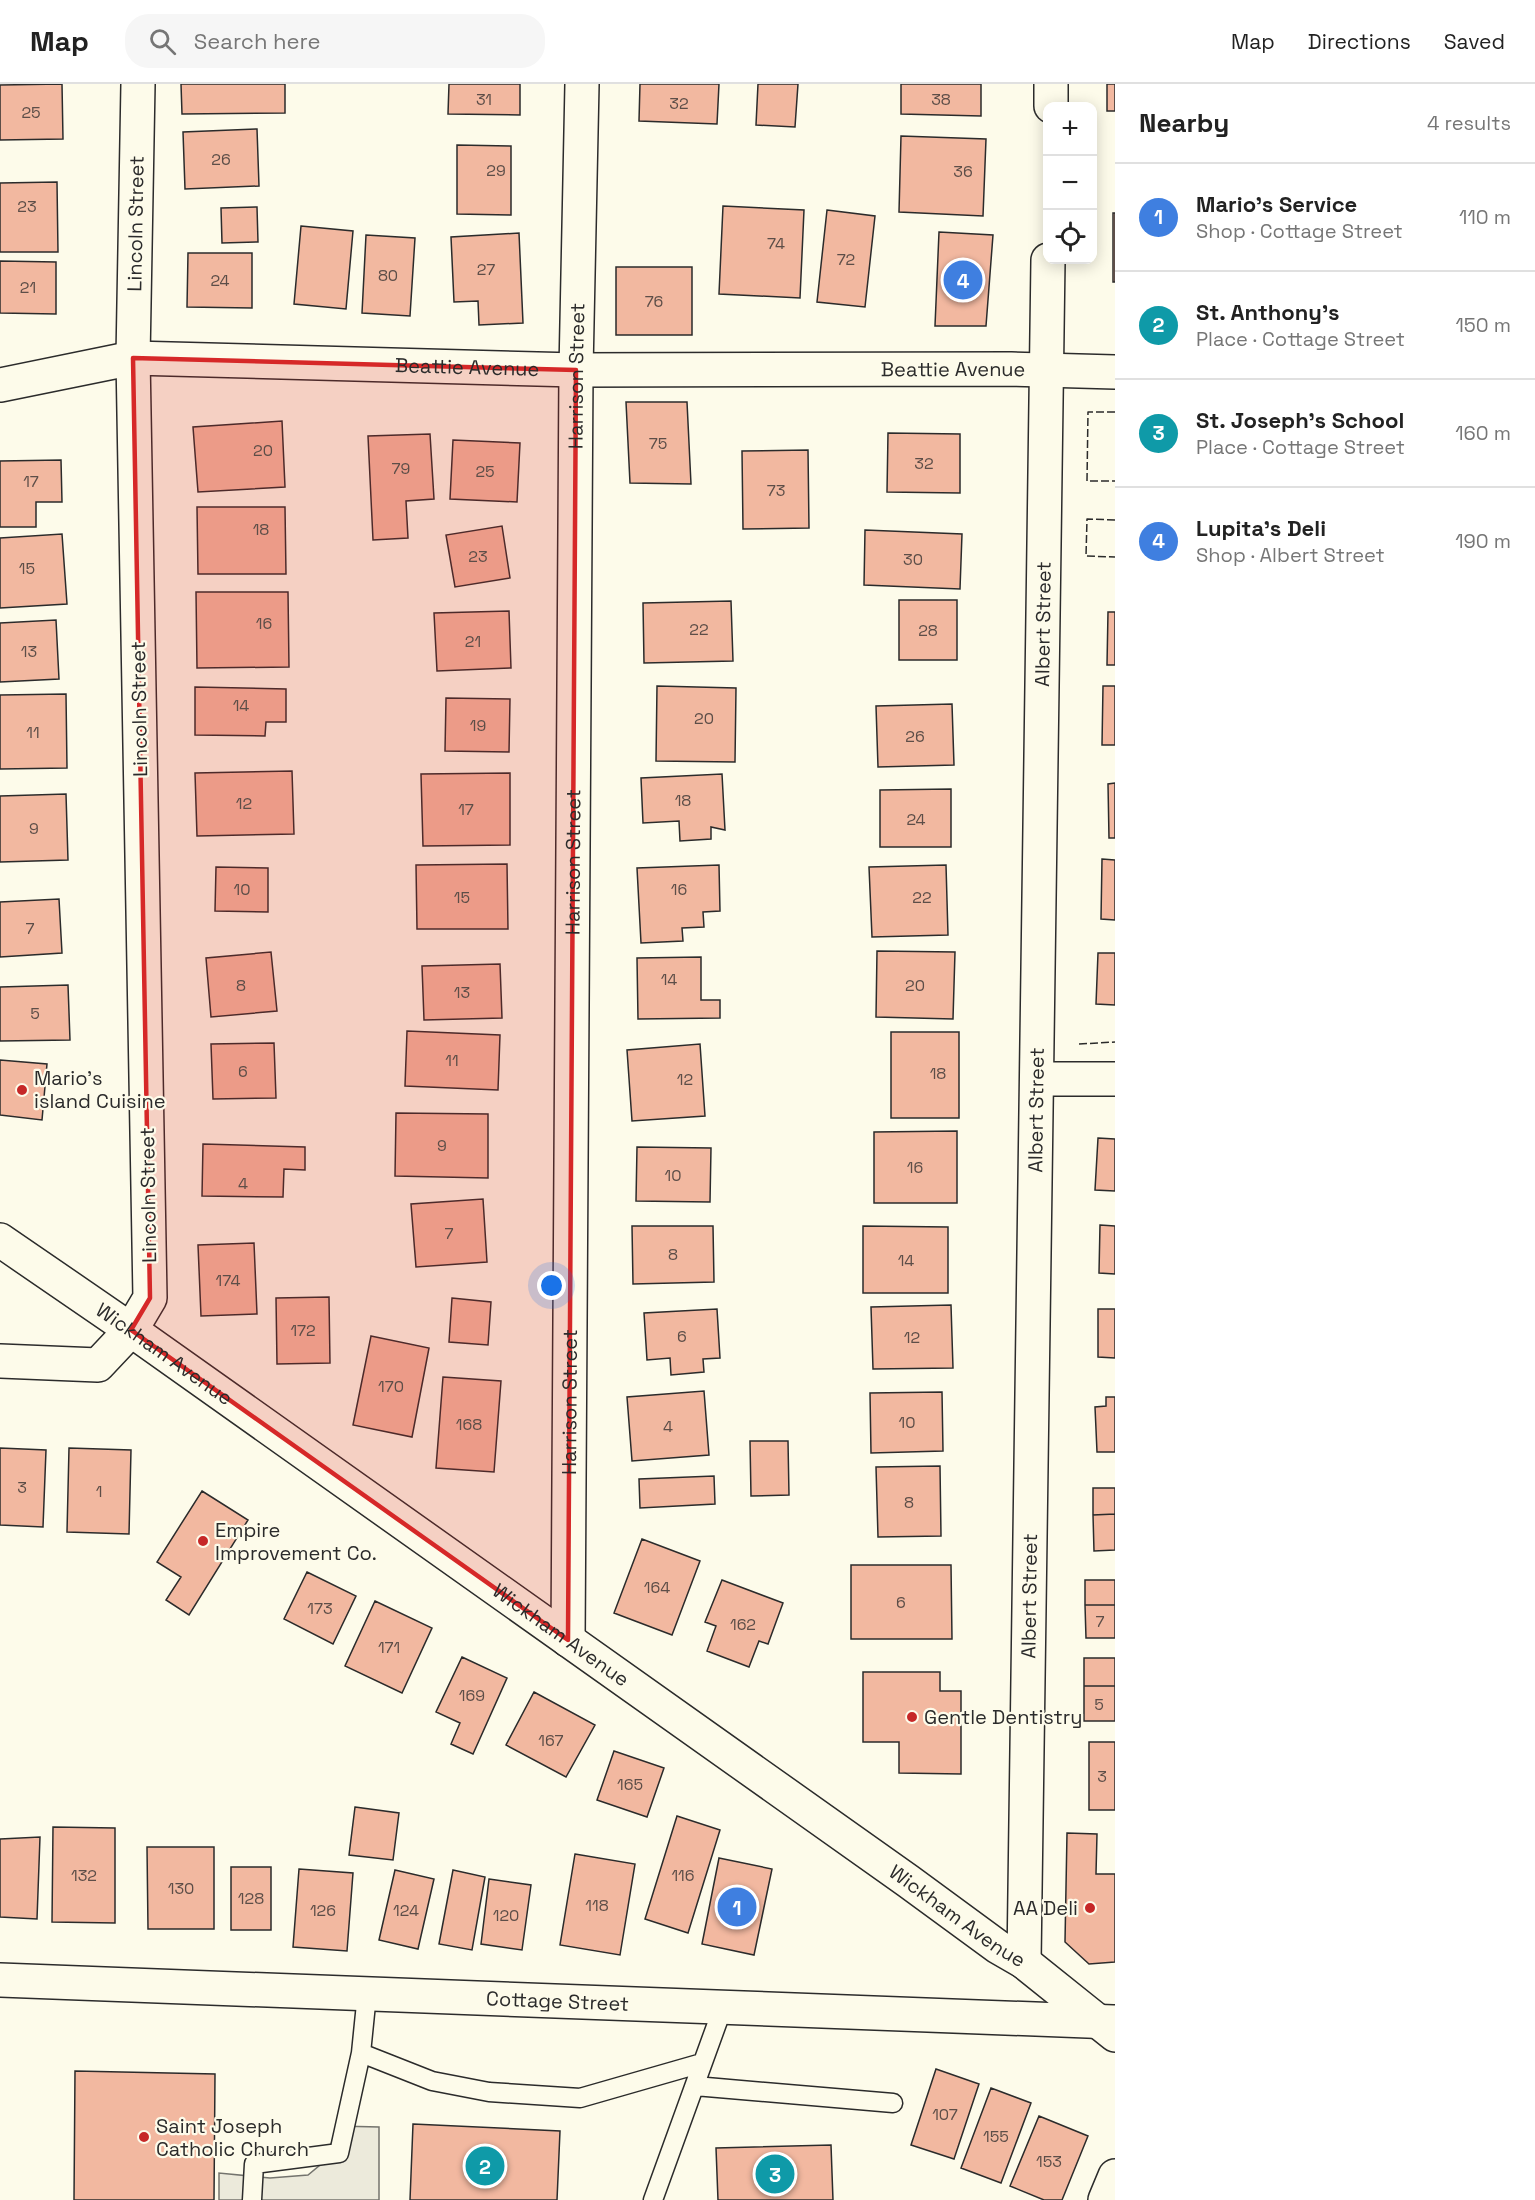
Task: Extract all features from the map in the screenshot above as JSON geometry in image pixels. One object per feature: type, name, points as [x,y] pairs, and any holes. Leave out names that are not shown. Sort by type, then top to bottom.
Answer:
[{"type":"street","name":"Lincoln Street","points":[[0,1361],[99,1365],[131,1330],[150,1298],[133,358],[138,84]]},
{"type":"street","name":"Harrison Street","points":[[568,1640],[576,370],[582,84]]},
{"type":"street","points":[[1050,102],[1051,84]]},
{"type":"street","name":"Albert Street","points":[[1024,1962],[1048,264]]},
{"type":"street","name":"Beattie Avenue","points":[[0,385],[133,358],[576,370],[1115,372]]},
{"type":"street","points":[[1037,1080],[1115,1079]]},
{"type":"street","name":"Wickham Avenue","points":[[0,1240],[131,1330],[998,1947],[1024,1962],[1109,2026]]},
{"type":"street","name":"Cottage Street","points":[[0,1980],[723,2007],[1109,2026]]},
{"type":"street","points":[[1105,2200],[1115,2176]]},
{"type":"lane","points":[[252,2200],[254,2164],[339,2153],[361,2053],[367,1994]]},
{"type":"lane","points":[[653,2200],[723,2007]]},
{"type":"lane","points":[[361,2053],[432,2081],[489,2092],[580,2098],[702,2063]]},
{"type":"lane","points":[[695,2086],[893,2103]]},
{"type":"highlighted area","points":[[133,358],[576,370],[568,1640],[131,1330],[150,1298]]},
{"type":"shaded area","points":[[337,2126],[379,2127],[379,2200],[219,2200],[219,2173],[270,2178],[308,2175],[326,2160]]},
{"type":"building","points":[[62,84],[63,139],[0,140],[0,85]]},
{"type":"building","points":[[181,84],[285,84],[285,113],[182,114]]},
{"type":"building","points":[[449,84],[520,84],[520,115],[448,114]]},
{"type":"building","points":[[640,84],[719,84],[717,124],[639,121]]},
{"type":"building","points":[[758,84],[798,84],[795,127],[756,125]]},
{"type":"building","points":[[901,84],[981,84],[981,116],[901,114]]},
{"type":"building","points":[[1107,84],[1115,84],[1115,111],[1107,111]]},
{"type":"building","points":[[257,129],[259,186],[185,189],[183,132]]},
{"type":"building","points":[[901,136],[986,139],[983,216],[899,212]]},
{"type":"building","points":[[457,145],[511,146],[511,215],[457,214]]},
{"type":"building","points":[[57,182],[58,252],[0,252],[0,183]]},
{"type":"building","points":[[723,206],[804,210],[800,298],[719,294]]},
{"type":"building","points":[[257,207],[258,242],[222,243],[221,208]]},
{"type":"building","points":[[827,210],[875,216],[865,307],[817,302]]},
{"type":"building","points":[[1113,213],[1115,213],[1115,282],[1113,282]]},
{"type":"building","points":[[301,226],[353,231],[346,309],[294,304]]},
{"type":"building","points":[[939,232],[993,235],[986,326],[935,326]]},
{"type":"building","points":[[519,233],[523,323],[479,325],[478,301],[454,302],[451,237]]},
{"type":"building","points":[[366,235],[415,238],[410,316],[362,313]]},
{"type":"building","points":[[188,253],[252,253],[252,308],[187,307]]},
{"type":"building","points":[[0,261],[56,262],[56,314],[0,313]]},
{"type":"building","points":[[616,267],[692,267],[692,335],[616,335]]},
{"type":"building","points":[[626,402],[687,402],[691,484],[630,483]]},
{"type":"building","points":[[282,421],[285,487],[198,492],[193,427]]},
{"type":"building","points":[[888,433],[960,434],[960,493],[887,492]]},
{"type":"building","points":[[430,434],[434,499],[406,501],[408,538],[373,540],[368,436]]},
{"type":"building","points":[[453,440],[520,443],[517,502],[450,499]]},
{"type":"building","points":[[808,450],[809,528],[743,529],[742,451]]},
{"type":"building","points":[[61,460],[62,502],[36,502],[36,527],[0,527],[0,461]]},
{"type":"building","points":[[197,507],[285,507],[286,574],[198,574]]},
{"type":"building","points":[[502,526],[510,578],[455,587],[446,535]]},
{"type":"building","points":[[865,530],[962,534],[960,589],[864,585]]},
{"type":"building","points":[[62,534],[67,604],[0,608],[0,538]]},
{"type":"building","points":[[196,592],[288,592],[289,667],[197,668]]},
{"type":"building","points":[[899,600],[957,600],[957,660],[899,660]]},
{"type":"building","points":[[731,601],[733,661],[644,663],[643,603]]},
{"type":"building","points":[[509,611],[511,668],[437,671],[434,613]]},
{"type":"building","points":[[1108,612],[1115,612],[1115,665],[1107,665]]},
{"type":"building","points":[[56,620],[59,679],[0,682],[0,623]]},
{"type":"building","points":[[657,686],[736,688],[735,762],[656,761]]},
{"type":"building","points":[[1103,686],[1115,686],[1115,745],[1102,745]]},
{"type":"building","points":[[195,687],[286,689],[286,722],[266,722],[265,736],[195,735]]},
{"type":"building","points":[[66,694],[67,768],[0,769],[0,695]]},
{"type":"building","points":[[446,698],[510,699],[509,752],[445,751]]},
{"type":"building","points":[[952,704],[954,765],[878,767],[876,706]]},
{"type":"building","points":[[292,771],[294,834],[197,836],[195,773]]},
{"type":"building","points":[[510,773],[510,845],[423,846],[421,774]]},
{"type":"building","points":[[722,774],[725,830],[711,827],[711,839],[680,841],[679,821],[643,823],[641,778]]},
{"type":"building","points":[[1115,783],[1115,838],[1109,838],[1108,784]]},
{"type":"building","points":[[951,789],[951,847],[880,847],[880,790]]},
{"type":"building","points":[[66,794],[68,860],[0,862],[0,796]]},
{"type":"building","points":[[1102,859],[1115,860],[1115,920],[1101,919]]},
{"type":"building","points":[[507,864],[508,929],[417,929],[416,865]]},
{"type":"building","points":[[719,865],[720,911],[703,912],[704,927],[682,928],[683,941],[641,943],[637,868]]},
{"type":"building","points":[[946,865],[948,935],[872,937],[869,867]]},
{"type":"building","points":[[216,867],[268,868],[268,912],[215,911]]},
{"type":"building","points":[[59,899],[62,953],[0,957],[0,902]]},
{"type":"building","points":[[877,951],[955,952],[953,1019],[876,1017]]},
{"type":"building","points":[[271,952],[277,1011],[211,1017],[206,958]]},
{"type":"building","points":[[1098,953],[1115,953],[1115,1005],[1096,1004]]},
{"type":"building","points":[[701,957],[701,1000],[720,1000],[720,1018],[638,1019],[637,958]]},
{"type":"building","points":[[500,964],[502,1018],[424,1020],[422,966]]},
{"type":"building","points":[[68,985],[70,1040],[0,1041],[0,987]]},
{"type":"building","points":[[407,1031],[500,1035],[498,1090],[405,1086]]},
{"type":"building","points":[[891,1032],[959,1032],[959,1118],[891,1118]]},
{"type":"building","points":[[274,1043],[276,1098],[213,1099],[211,1044]]},
{"type":"building","points":[[700,1044],[705,1116],[632,1121],[627,1050]]},
{"type":"building","name":"Mario's island Cuisine","points":[[0,1060],[47,1064],[42,1120],[0,1115]]},
{"type":"building","points":[[396,1113],[488,1114],[488,1178],[395,1176]]},
{"type":"building","points":[[957,1131],[957,1203],[874,1203],[874,1132]]},
{"type":"building","points":[[1098,1138],[1115,1139],[1115,1191],[1095,1190]]},
{"type":"building","points":[[203,1144],[305,1147],[305,1170],[284,1169],[283,1197],[202,1196]]},
{"type":"building","points":[[637,1147],[711,1148],[710,1202],[636,1201]]},
{"type":"building","points":[[483,1199],[487,1262],[416,1267],[411,1204]]},
{"type":"building","points":[[1100,1225],[1115,1226],[1115,1274],[1099,1273]]},
{"type":"building","points":[[632,1226],[713,1226],[714,1282],[633,1284]]},
{"type":"building","points":[[863,1226],[948,1227],[948,1293],[863,1293]]},
{"type":"building","points":[[254,1243],[257,1314],[201,1316],[198,1245]]},
{"type":"building","points":[[329,1297],[330,1363],[277,1364],[276,1298]]},
{"type":"building","points":[[452,1298],[491,1302],[488,1345],[449,1342]]},
{"type":"building","points":[[951,1305],[953,1368],[873,1369],[871,1307]]},
{"type":"building","points":[[717,1309],[720,1358],[703,1359],[704,1372],[671,1375],[670,1358],[647,1360],[644,1313]]},
{"type":"building","points":[[1098,1309],[1115,1309],[1115,1358],[1098,1357]]},
{"type":"building","points":[[371,1336],[429,1348],[412,1437],[353,1425]]},
{"type":"building","points":[[443,1377],[501,1381],[494,1472],[436,1468]]},
{"type":"building","points":[[704,1391],[709,1455],[632,1461],[627,1397]]},
{"type":"building","points":[[942,1392],[943,1451],[871,1453],[870,1393]]},
{"type":"building","points":[[1106,1397],[1115,1397],[1115,1452],[1097,1452],[1095,1407],[1106,1406]]},
{"type":"building","points":[[750,1441],[788,1441],[789,1495],[751,1496]]},
{"type":"building","points":[[0,1448],[46,1450],[43,1527],[0,1525]]},
{"type":"building","points":[[69,1448],[131,1450],[129,1534],[67,1532]]},
{"type":"building","points":[[940,1466],[941,1536],[878,1537],[876,1467]]},
{"type":"building","points":[[714,1476],[715,1504],[640,1508],[639,1479]]},
{"type":"building","points":[[1093,1488],[1115,1488],[1115,1514],[1093,1515]]},
{"type":"building","name":"Empire Improvement Co.","points":[[202,1491],[248,1520],[189,1615],[166,1600],[181,1577],[157,1562]]},
{"type":"building","points":[[1115,1514],[1115,1550],[1094,1551],[1093,1515]]},
{"type":"building","points":[[642,1539],[700,1561],[672,1635],[614,1613]]},
{"type":"building","points":[[851,1565],[951,1565],[952,1639],[851,1639]]},
{"type":"building","points":[[307,1572],[356,1596],[333,1644],[284,1619]]},
{"type":"building","points":[[722,1580],[783,1603],[768,1644],[759,1641],[749,1667],[707,1651],[716,1626],[705,1622]]},
{"type":"building","points":[[1085,1580],[1115,1580],[1115,1605],[1085,1605]]},
{"type":"building","points":[[375,1601],[432,1628],[402,1693],[345,1666]]},
{"type":"building","points":[[1085,1605],[1115,1605],[1115,1638],[1086,1638]]},
{"type":"building","points":[[462,1657],[507,1678],[473,1754],[451,1744],[460,1723],[436,1712]]},
{"type":"building","points":[[1084,1658],[1115,1658],[1115,1686],[1084,1686]]},
{"type":"building","name":"Gentle Dentistry","points":[[863,1672],[940,1672],[940,1691],[961,1691],[961,1774],[899,1773],[899,1742],[863,1742]]},
{"type":"building","points":[[1084,1686],[1115,1686],[1115,1721],[1084,1721]]},
{"type":"building","points":[[534,1692],[595,1725],[566,1777],[506,1745]]},
{"type":"building","points":[[1089,1742],[1115,1742],[1115,1810],[1089,1810]]},
{"type":"building","points":[[614,1751],[664,1768],[647,1817],[597,1800]]},
{"type":"building","points":[[355,1807],[399,1813],[393,1860],[349,1855]]},
{"type":"building","points":[[677,1816],[720,1830],[688,1933],[645,1919]]},
{"type":"building","points":[[53,1827],[115,1828],[115,1923],[52,1922]]},
{"type":"building","name":"AA Deli","points":[[1067,1833],[1097,1834],[1096,1874],[1115,1874],[1115,1962],[1089,1964],[1065,1942]]},
{"type":"building","points":[[40,1837],[37,1919],[0,1917],[0,1839]]},
{"type":"building","points":[[147,1847],[214,1847],[214,1929],[148,1929]]},
{"type":"building","points":[[575,1854],[635,1864],[620,1955],[560,1945]]},
{"type":"building","points":[[719,1858],[772,1869],[754,1955],[702,1944]]},
{"type":"building","points":[[231,1867],[271,1867],[271,1930],[231,1930]]},
{"type":"building","points":[[299,1869],[353,1873],[347,1951],[293,1947]]},
{"type":"building","points":[[395,1870],[434,1879],[418,1949],[379,1940]]},
{"type":"building","points":[[453,1870],[485,1877],[472,1950],[439,1944]]},
{"type":"building","points":[[489,1879],[531,1885],[522,1950],[481,1944]]},
{"type":"building","points":[[936,2069],[979,2084],[954,2159],[911,2145]]},
{"type":"building","name":"Saint Joseph Catholic Church","points":[[75,2071],[215,2074],[214,2200],[74,2200]]},
{"type":"building","points":[[991,2088],[1031,2103],[1001,2183],[961,2168]]},
{"type":"building","points":[[1039,2116],[1088,2136],[1062,2200],[1044,2200],[1010,2186]]},
{"type":"building","points":[[413,2124],[560,2131],[557,2200],[410,2200]]},
{"type":"building","points":[[831,2145],[833,2200],[718,2200],[716,2148]]},
{"type":"fence","points":[[1115,412],[1088,412],[1087,481],[1115,481]]},
{"type":"fence","points":[[1115,520],[1087,519],[1086,556],[1115,557]]},
{"type":"fence","points":[[1079,1044],[1115,1042]]},
{"type":"place","name":"Lupita's Deli","points":[[963,280]]},
{"type":"place","name":"Mario's island Cuisine","points":[[22,1090]]},
{"type":"place","name":"Empire Improvement Co.","points":[[203,1541]]},
{"type":"place","name":"Gentle Dentistry","points":[[912,1717]]},
{"type":"place","name":"Mario's Service","points":[[737,1907]]},
{"type":"place","name":"AA Deli","points":[[1090,1908]]},
{"type":"place","name":"Saint Joseph Catholic Church","points":[[144,2137]]},
{"type":"place","name":"St. Anthony's","points":[[485,2166]]},
{"type":"place","name":"St. Joseph's School","points":[[775,2174]]}]
